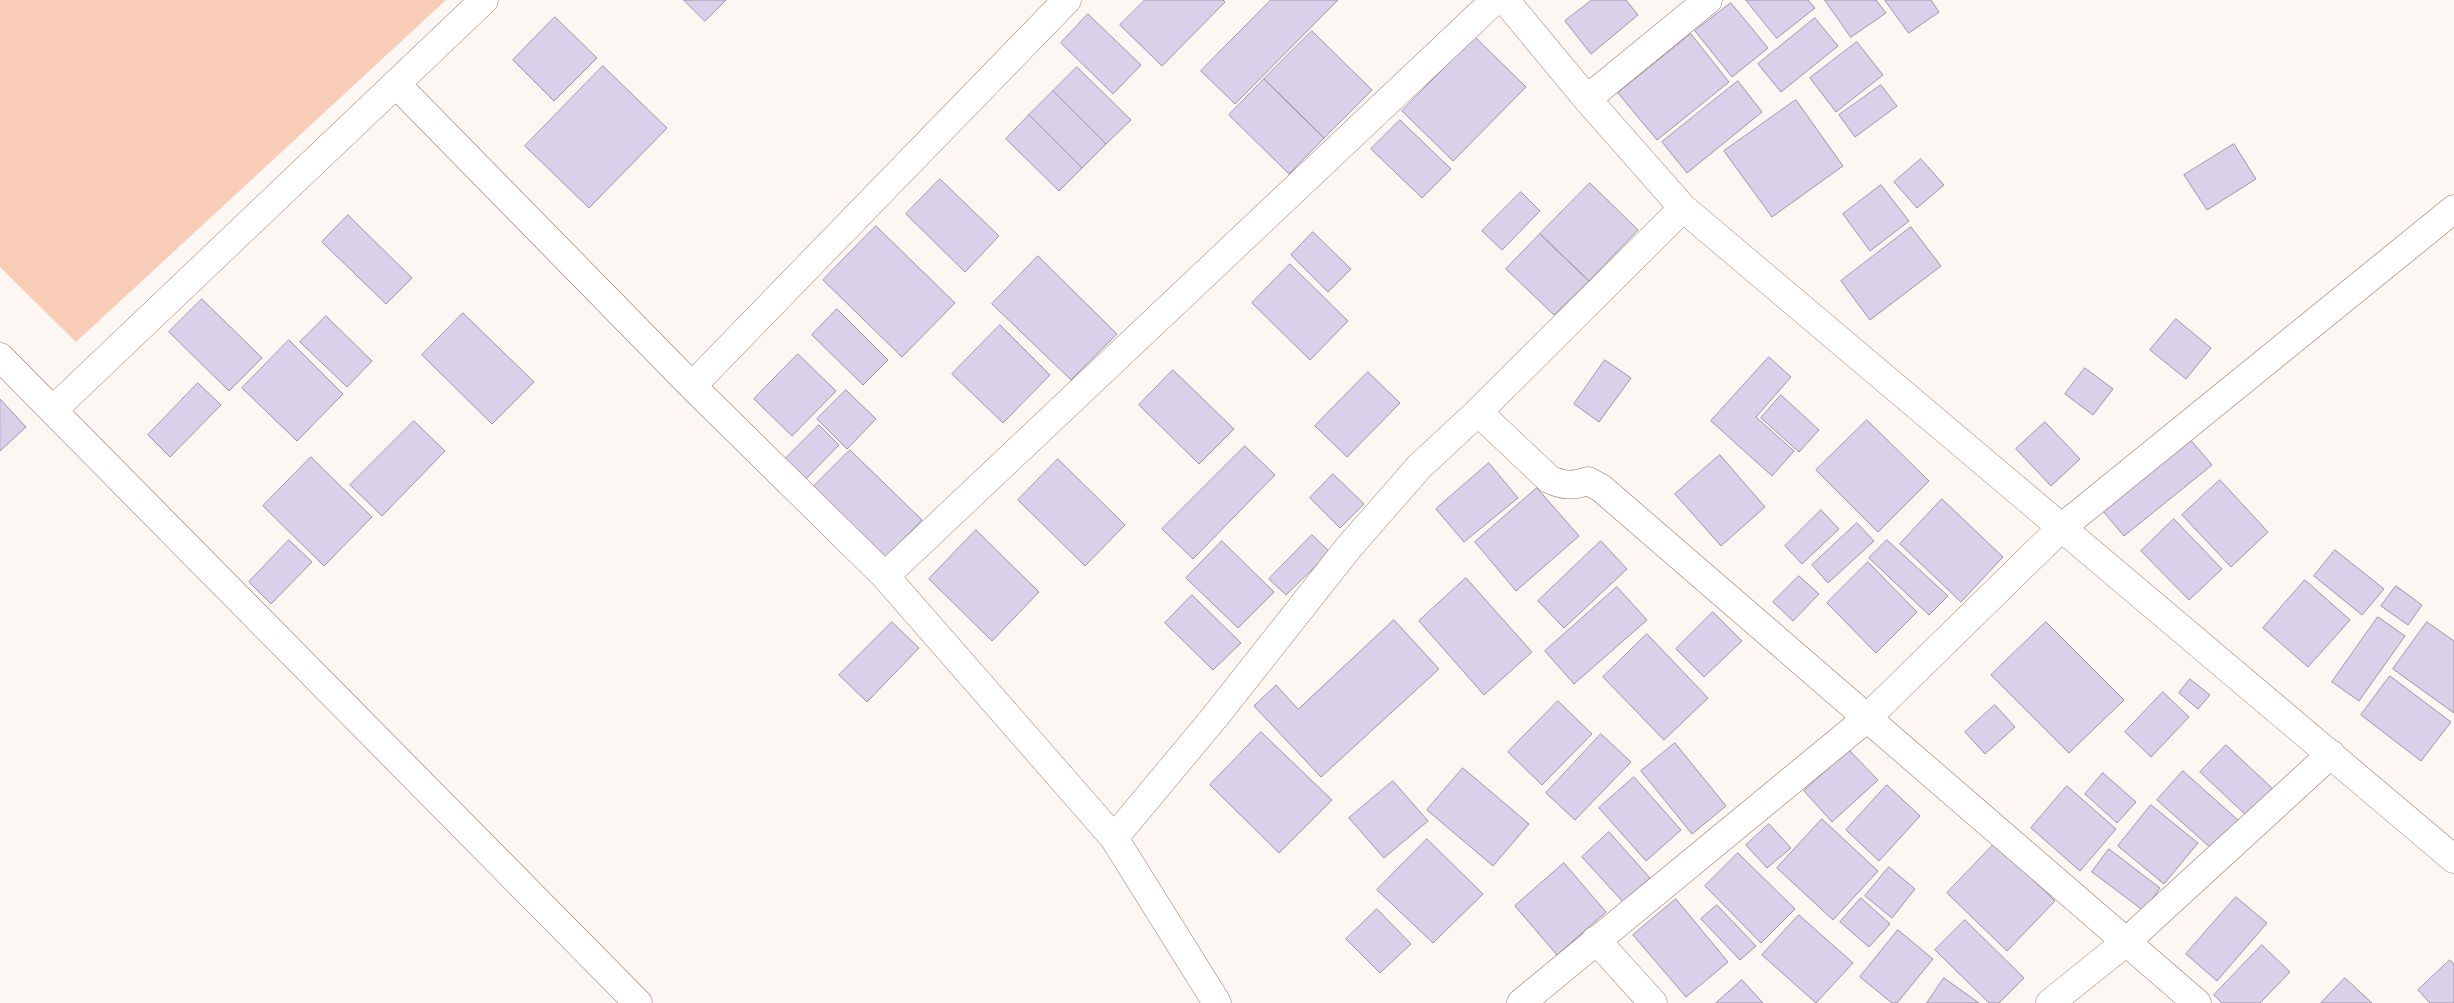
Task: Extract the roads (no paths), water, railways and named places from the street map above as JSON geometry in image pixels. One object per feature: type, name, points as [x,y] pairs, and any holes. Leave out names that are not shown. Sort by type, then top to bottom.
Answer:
[{"type":"street","points":[[53,410],[484,0]]},
{"type":"street","points":[[692,386],[1067,0]]},
{"type":"street","points":[[886,576],[1495,0]]},
{"type":"street","points":[[1505,0],[1587,99],[1683,208],[2454,859]]},
{"type":"street","points":[[1587,99],[1708,0]]},
{"type":"street","points":[[397,84],[692,386],[886,576],[1114,838],[1217,1003]]},
{"type":"street","points":[[1114,838],[1214,718],[1349,546],[1419,467],[1478,412],[1683,208]]},
{"type":"street","points":[[1521,1003],[1866,719],[2061,528],[2454,209]]},
{"type":"street","points":[[0,357],[638,1003]]},
{"type":"street","points":[[1478,412],[1549,479],[1561,485],[1576,485],[1588,481],[1601,488],[1866,719],[2197,1003]]},
{"type":"street","points":[[2050,1003],[2126,942],[2331,754]]},
{"type":"street","points":[[1596,940],[1653,1003]]}]
